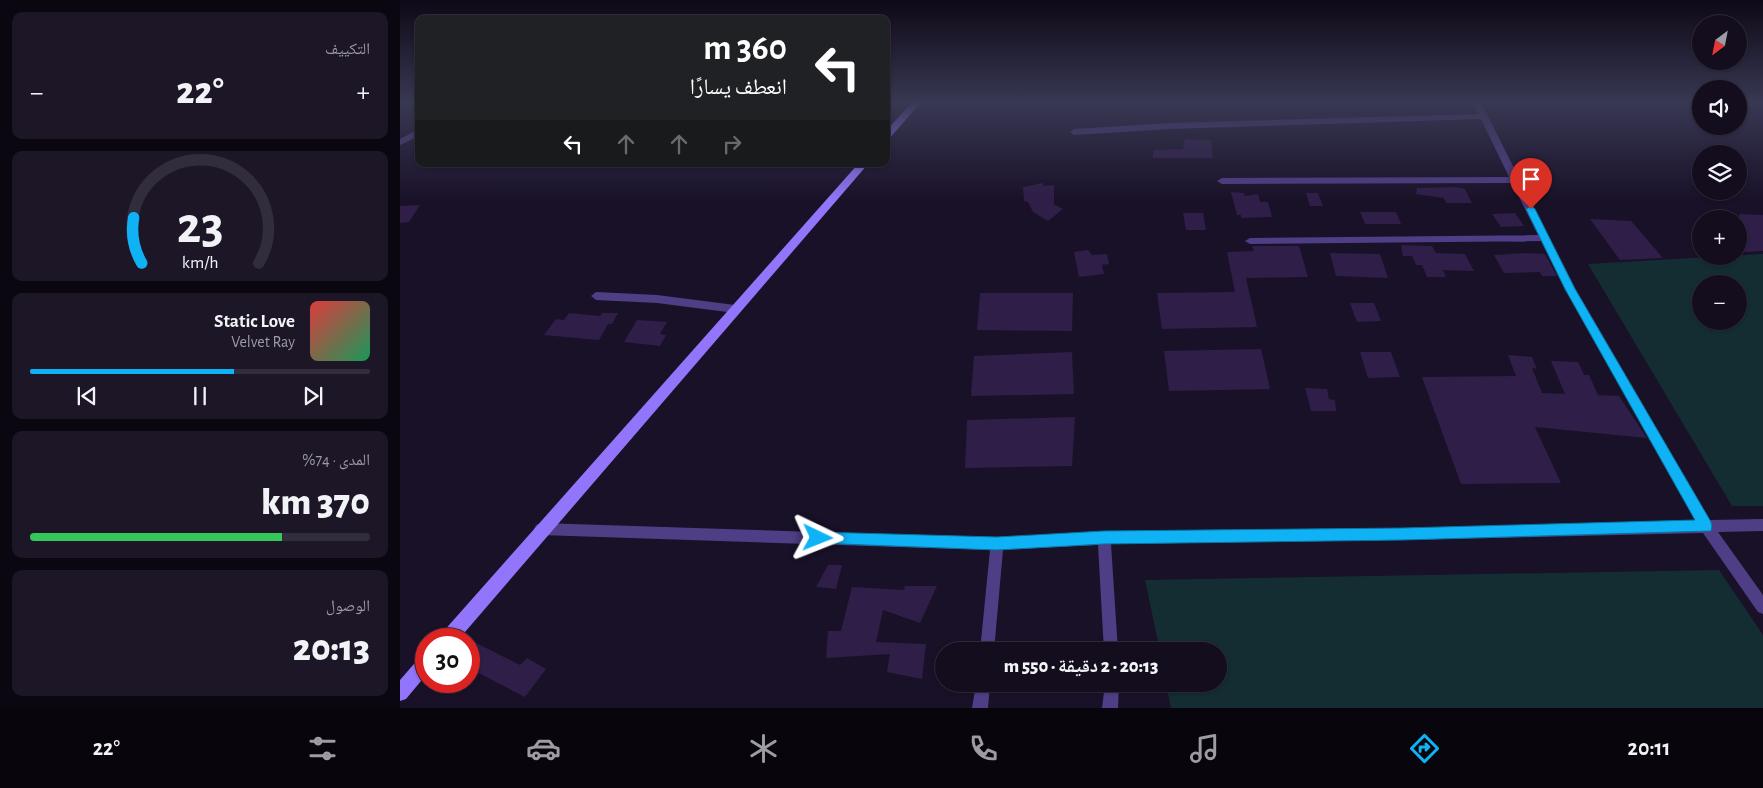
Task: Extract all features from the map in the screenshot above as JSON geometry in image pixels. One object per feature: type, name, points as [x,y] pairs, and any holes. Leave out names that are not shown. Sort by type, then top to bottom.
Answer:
[{"type":"street","points":[[400,142],[415,134]]},
{"type":"street","points":[[1493,134],[1570,289],[1706,526],[1763,607]]},
{"type":"street","points":[[457,628],[541,529],[860,167]]},
{"type":"street","points":[[1222,181],[1516,180]]},
{"type":"street","points":[[1250,241],[1545,238]]},
{"type":"street","points":[[596,296],[657,299],[735,309]]},
{"type":"street","points":[[541,529],[997,544],[1104,538],[1403,534],[1763,525]]},
{"type":"street","points":[[1104,538],[1110,642]]},
{"type":"street","points":[[988,642],[997,544]]},
{"type":"street","points":[[400,693],[415,676]]},
{"type":"street","points":[[980,708],[982,692]]},
{"type":"street","points":[[1110,708],[1111,692]]},
{"type":"green space","points":[[1763,254],[1763,506],[1732,506],[1588,264],[1692,258],[1692,265],[1747,265],[1747,255]]},
{"type":"green space","points":[[1719,570],[1763,635],[1763,708],[1171,708],[1168,692],[1227,692],[1227,642],[1158,642],[1145,580]]},
{"type":"building","points":[[1185,139],[1211,140],[1213,158],[1153,158],[1153,150],[1183,149]]},
{"type":"building","points":[[1043,183],[1043,186],[1054,185],[1054,204],[1063,209],[1048,221],[1033,212],[1028,202],[1024,201],[1023,187]]},
{"type":"building","points":[[1455,187],[1465,189],[1472,203],[1446,203],[1444,198],[1416,194],[1417,188]]},
{"type":"building","points":[[1231,192],[1244,193],[1245,196],[1258,194],[1260,202],[1268,202],[1272,217],[1241,218],[1241,215],[1237,215]]},
{"type":"building","points":[[1306,193],[1318,193],[1323,206],[1310,206]]},
{"type":"building","points":[[420,205],[409,222],[400,223],[400,206]]},
{"type":"building","points":[[1360,212],[1396,212],[1401,224],[1365,224]]},
{"type":"building","points":[[1183,213],[1203,213],[1206,230],[1186,230]]},
{"type":"building","points":[[1515,213],[1524,226],[1501,227],[1492,214]]},
{"type":"building","points":[[1747,214],[1763,215],[1763,251],[1747,252]]},
{"type":"building","points":[[1590,219],[1631,221],[1663,258],[1620,260]]},
{"type":"building","points":[[1401,245],[1432,246],[1436,253],[1465,254],[1474,271],[1443,270],[1446,277],[1427,277],[1422,265],[1416,265],[1412,256],[1403,256]]},
{"type":"building","points":[[1252,246],[1299,246],[1308,277],[1246,278],[1257,327],[1162,329],[1157,293],[1235,292],[1227,252],[1254,251]]},
{"type":"building","points":[[1088,250],[1092,255],[1107,254],[1109,264],[1102,265],[1104,274],[1079,277],[1074,252]]},
{"type":"building","points":[[1330,253],[1380,254],[1388,278],[1336,276]]},
{"type":"building","points":[[1545,254],[1557,276],[1542,276],[1540,272],[1504,273],[1494,255]]},
{"type":"building","points":[[980,293],[1073,293],[1072,331],[977,330]]},
{"type":"building","points":[[1350,303],[1374,303],[1381,321],[1357,322]]},
{"type":"building","points":[[569,313],[600,316],[602,313],[618,313],[612,324],[608,324],[599,340],[544,335],[556,319],[564,320]]},
{"type":"building","points":[[637,320],[667,322],[660,334],[666,335],[660,346],[624,342]]},
{"type":"building","points":[[1261,349],[1270,389],[1169,391],[1164,351]]},
{"type":"building","points":[[1072,352],[1074,394],[971,396],[974,356]]},
{"type":"building","points":[[1360,352],[1391,352],[1400,377],[1368,378]]},
{"type":"building","points":[[1508,355],[1532,357],[1537,369],[1532,368],[1542,393],[1565,394],[1551,361],[1578,362],[1584,375],[1589,375],[1598,395],[1619,396],[1647,438],[1535,427],[1561,483],[1461,484],[1422,377],[1516,376]]},
{"type":"building","points":[[1305,388],[1327,389],[1329,399],[1335,400],[1336,411],[1311,411]]},
{"type":"building","points":[[1075,417],[1072,466],[965,468],[967,420]]},
{"type":"building","points":[[828,565],[842,565],[836,589],[816,587]]},
{"type":"building","points":[[905,586],[937,586],[920,623],[883,610],[876,642],[926,644],[922,679],[887,672],[890,654],[826,658],[828,631],[841,631],[852,587],[904,590]]},
{"type":"building","points":[[480,645],[520,665],[527,658],[546,669],[525,697],[480,674]]},
{"type":"route","points":[[818,538],[997,544],[1104,538],[1403,534],[1706,526],[1570,289],[1531,209]]}]
